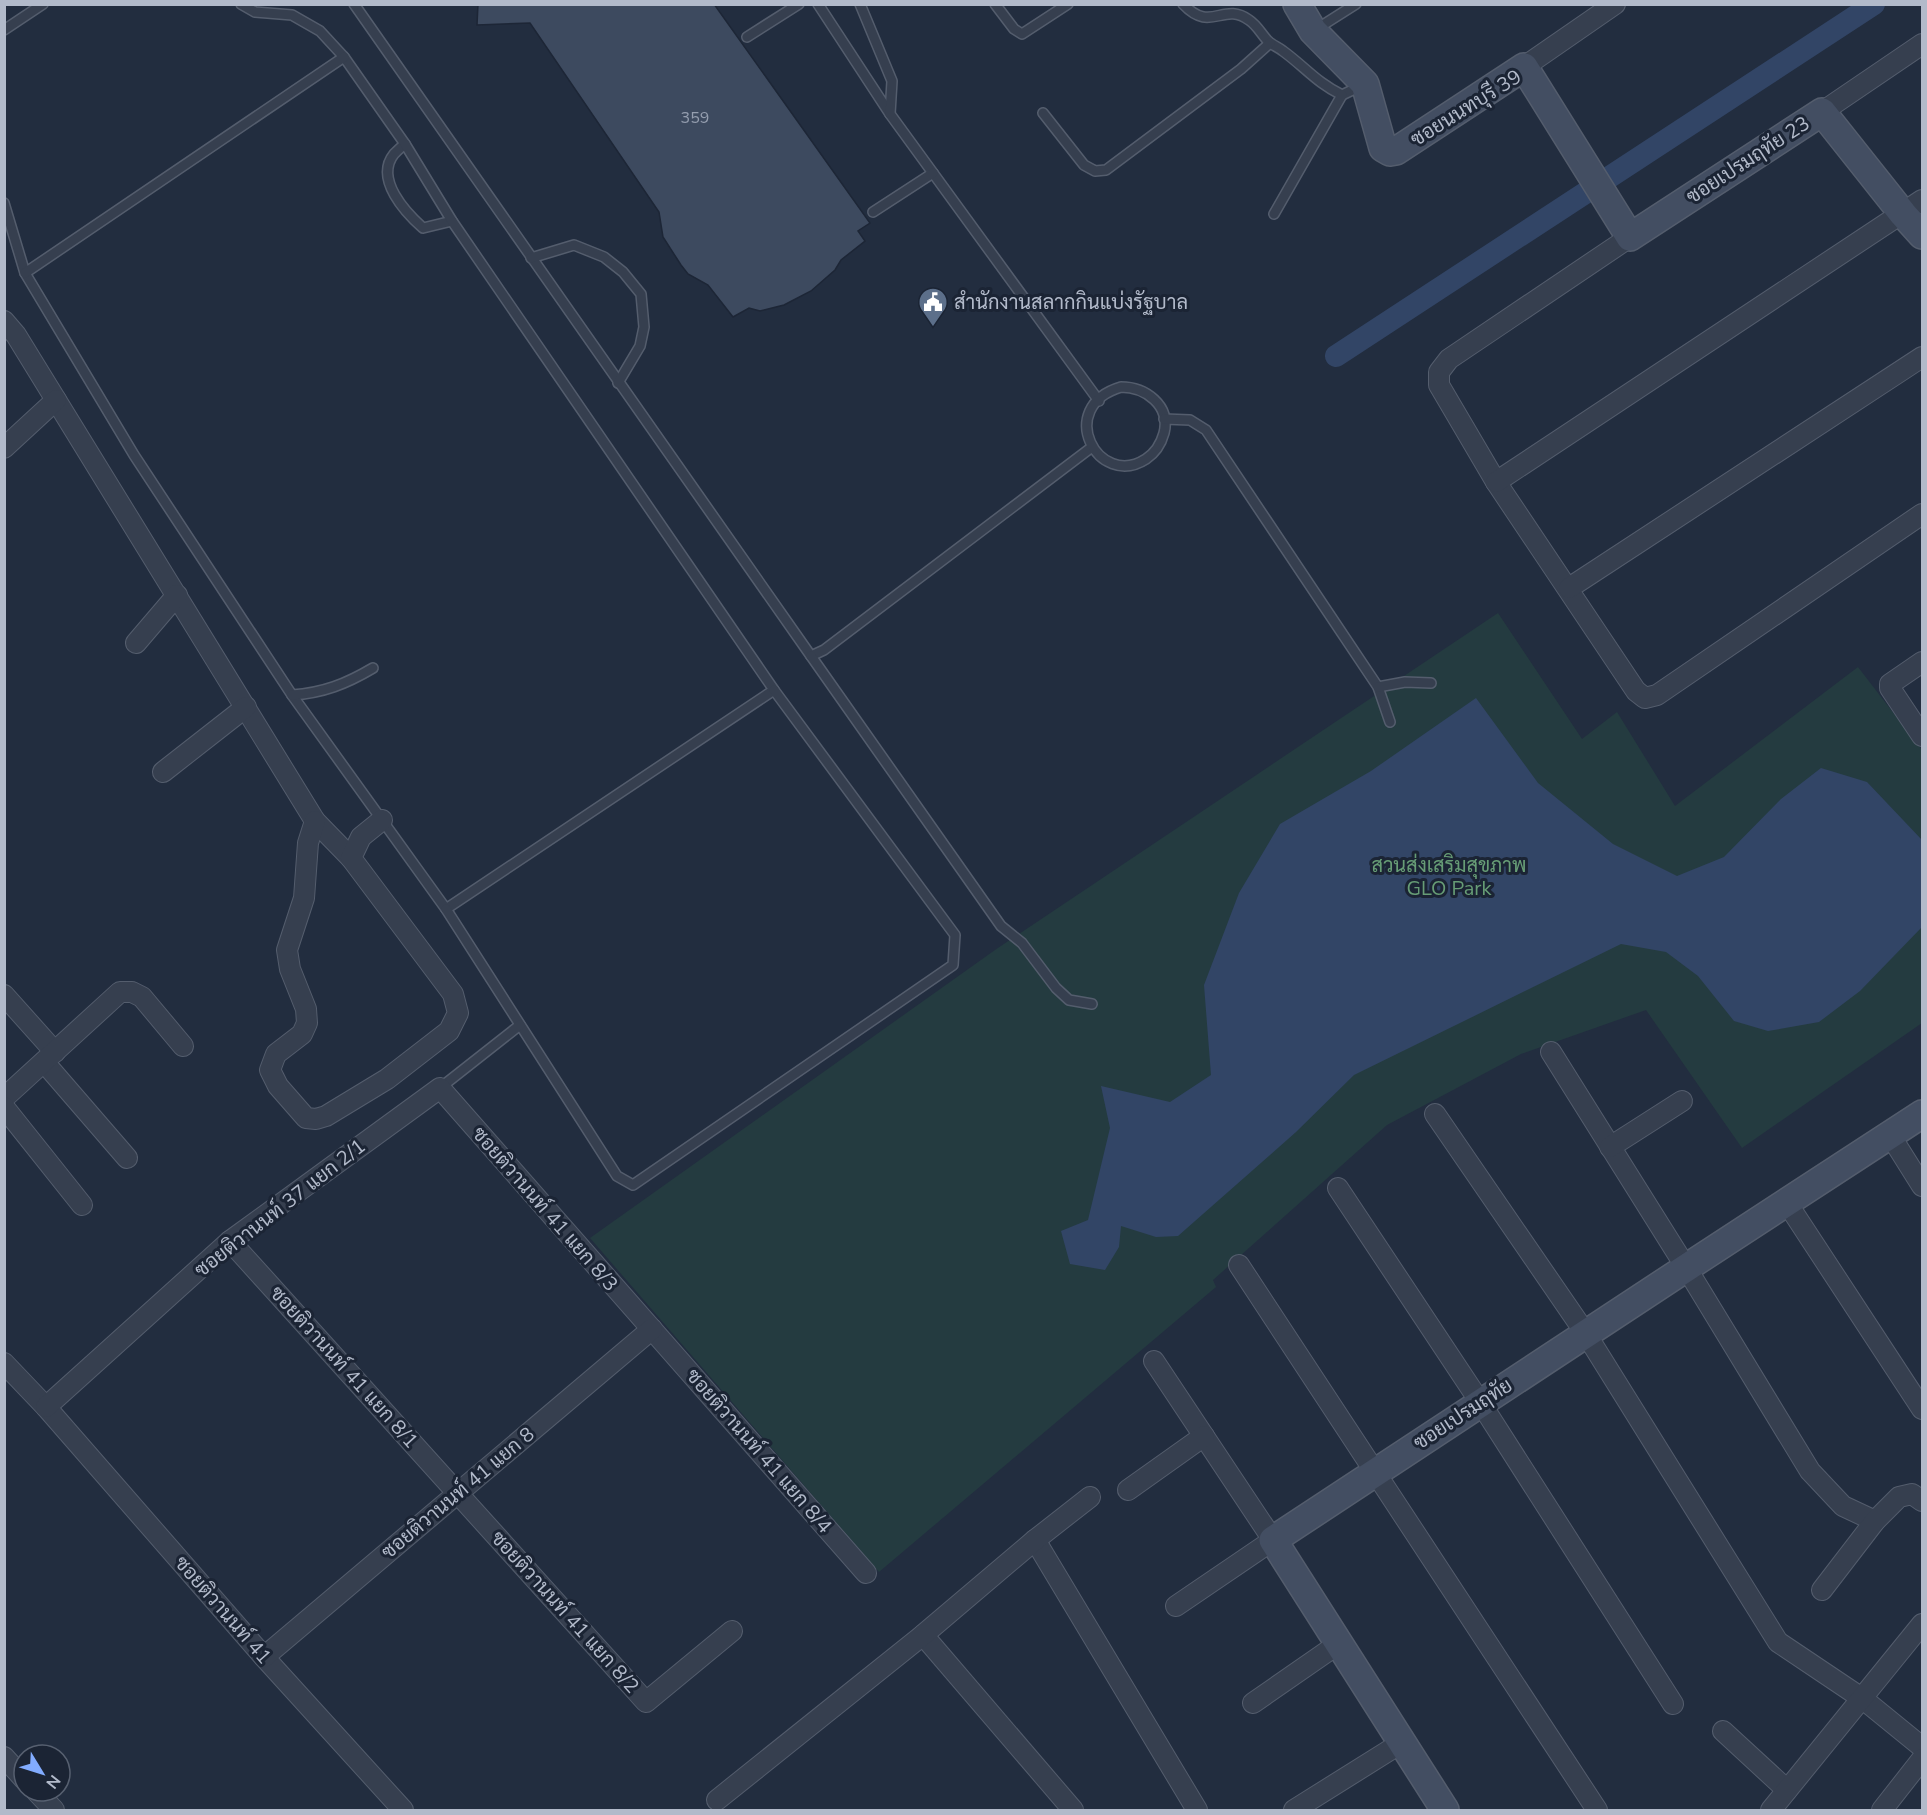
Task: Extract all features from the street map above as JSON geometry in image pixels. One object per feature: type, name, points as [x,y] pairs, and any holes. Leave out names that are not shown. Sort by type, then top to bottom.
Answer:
[{"type":"street","name":"ซอยนนทบุรี 39","points":[[1297,4],[1354,89],[1383,148],[1390,152],[1396,151],[1434,128],[1524,67],[1630,237]]},
{"type":"street","points":[[1524,67],[1613,5]]},
{"type":"street","points":[[1822,112],[1923,44]]},
{"type":"street","name":"ซอยเปรมฤทัย 23","points":[[1630,237],[1822,112],[1913,207],[1923,235]]},
{"type":"street","points":[[1496,482],[1913,207]]},
{"type":"street","points":[[1630,237],[1449,359],[1439,372],[1439,385],[1496,482],[1636,691],[1644,698],[1657,695],[1923,514]]},
{"type":"street","points":[[4,321],[16,335],[56,399],[315,821],[372,883],[453,994],[458,1012],[449,1031],[387,1079],[326,1116],[316,1119],[306,1118],[278,1086],[270,1070],[276,1054],[302,1034],[307,1023],[306,1009],[290,969],[287,950],[304,898],[308,843],[315,821]]},
{"type":"street","points":[[1569,588],[1923,357]]},
{"type":"street","points":[[4,448],[56,399]]},
{"type":"street","points":[[136,644],[177,595]]},
{"type":"street","points":[[1923,662],[1890,684],[1890,688],[1923,736]]},
{"type":"street","points":[[163,772],[246,707]]},
{"type":"street","points":[[351,858],[361,837],[382,820]]},
{"type":"street","points":[[4,1098],[120,992],[132,992],[142,997],[183,1046]]},
{"type":"street","points":[[4,995],[127,1158]]},
{"type":"street","points":[[1551,1052],[1687,1269],[1810,1472],[1843,1506],[1875,1521]]},
{"type":"street","name":"ซอยติวานนท์ 37 แยก 2/1","points":[[46,1407],[231,1241],[440,1088]]},
{"type":"street","name":"ซอยติวานนท์ 41 แยก 8/3","points":[[440,1088],[652,1329]]},
{"type":"street","points":[[1610,1147],[1682,1101]]},
{"type":"street","points":[[4,1107],[82,1204]]},
{"type":"street","points":[[1435,1114],[1586,1334],[1778,1642],[1863,1699],[1923,1747]]},
{"type":"street","name":"ซอยเปรมฤทัย","points":[[1274,1540],[1480,1402],[1923,1114]]},
{"type":"street","points":[[1890,1136],[1923,1186]]},
{"type":"street","points":[[1338,1188],[1480,1402],[1673,1704]]},
{"type":"street","points":[[1787,1203],[1923,1409]]},
{"type":"street","name":"ซอยติวานนท์ 41 แยก 8/1","points":[[231,1241],[458,1494]]},
{"type":"street","points":[[1239,1264],[1597,1810]]},
{"type":"street","name":"ซอยติวานนท์ 41 แยก 8","points":[[264,1657],[652,1329]]},
{"type":"street","name":"ซอยติวานนท์ 41 แยก 8/4","points":[[652,1329],[866,1573]]},
{"type":"street","points":[[1154,1361],[1274,1540],[1445,1810]]},
{"type":"street","name":"ซอยติวานนท์ 41","points":[[4,1363],[46,1407],[264,1657],[403,1810]]},
{"type":"street","points":[[1128,1490],[1204,1436]]},
{"type":"street","name":"ซอยติวานนท์ 41 แยก 8/2","points":[[458,1494],[646,1702],[732,1631]]},
{"type":"street","points":[[1822,1590],[1875,1521],[1899,1497],[1912,1494],[1923,1502]]},
{"type":"street","points":[[717,1800],[923,1635],[1035,1540],[1090,1497]]},
{"type":"street","points":[[1035,1540],[1197,1810]]},
{"type":"street","points":[[1176,1606],[1274,1540]]},
{"type":"street","points":[[1771,1810],[1923,1624]]},
{"type":"street","points":[[923,1635],[1073,1810]]},
{"type":"street","points":[[1253,1703],[1338,1644]]},
{"type":"street","points":[[1723,1731],[1787,1791]]},
{"type":"street","points":[[1294,1810],[1401,1743]]},
{"type":"street","points":[[1882,1810],[1923,1760]]},
{"type":"lane","points":[[4,203],[25,273],[134,456],[292,696],[446,909],[617,1176],[633,1185],[953,965],[955,934],[774,690],[452,221],[405,144],[344,57],[320,31],[292,15],[255,12],[241,4]]},
{"type":"lane","points":[[292,4],[292,15]]},
{"type":"lane","points":[[354,4],[1001,926],[1022,943],[1056,988],[1069,1000],[1092,1004]]},
{"type":"lane","points":[[747,37],[799,4]]},
{"type":"lane","points":[[818,4],[890,114],[1099,401]]},
{"type":"lane","points":[[860,4],[892,81],[890,114]]},
{"type":"lane","points":[[995,4],[1014,29],[1022,34],[1068,4]]},
{"type":"lane","points":[[1183,4],[1192,14],[1206,19],[1230,12],[1249,20],[1270,43],[1283,51],[1324,86],[1354,89],[1274,214]]},
{"type":"lane","points":[[1313,31],[1356,4]]},
{"type":"lane","points":[[4,30],[38,6]]},
{"type":"lane","points":[[1043,113],[1084,165],[1095,171],[1106,170],[1241,69],[1270,43]]},
{"type":"lane","points":[[25,273],[344,57]]},
{"type":"lane","points":[[405,144],[392,156],[388,170],[391,188],[409,216],[423,228],[452,221]]},
{"type":"lane","points":[[873,212],[933,173]]},
{"type":"lane","points":[[531,258],[574,245],[604,257],[623,272],[641,294],[644,327],[640,346],[618,383]]},
{"type":"lane","points":[[1121,387],[1133,387],[1154,398],[1161,408],[1165,431],[1152,455],[1140,462],[1127,465],[1113,463],[1101,457],[1092,447],[1087,435],[1086,421],[1091,408],[1099,401],[1109,390],[1121,387]]},
{"type":"lane","points":[[1164,419],[1190,420],[1206,430],[1378,687],[1390,722]]},
{"type":"lane","points":[[811,656],[824,650],[1092,447]]},
{"type":"lane","points":[[292,696],[337,687],[373,668]]},
{"type":"lane","points":[[1378,687],[1405,682],[1431,683]]},
{"type":"lane","points":[[446,909],[774,690]]},
{"type":"lane","points":[[440,1088],[520,1025]]},
{"type":"green space","name":"สวนส่งเสริมสุขภาพ GLO Park","points":[[1498,613],[1582,739],[1617,712],[1675,806],[1858,667],[1922,750],[1922,1023],[1742,1148],[1646,1010],[1521,1054],[1387,1125],[1213,1280],[1216,1287],[879,1572],[590,1238],[995,950]]},
{"type":"water","points":[[1476,698],[1538,783],[1613,844],[1677,876],[1724,857],[1781,799],[1821,768],[1867,782],[1922,840],[1922,927],[1860,991],[1819,1022],[1768,1031],[1734,1021],[1698,976],[1666,952],[1621,944],[1354,1075],[1296,1132],[1178,1236],[1156,1237],[1121,1226],[1119,1247],[1105,1270],[1070,1264],[1061,1231],[1088,1220],[1110,1128],[1101,1086],[1170,1102],[1211,1075],[1204,985],[1239,893],[1280,824],[1371,771]]},
{"type":"building","points":[[478,4],[714,4],[870,223],[858,231],[865,241],[841,260],[835,270],[811,291],[784,305],[760,311],[749,308],[733,317],[708,285],[688,274],[681,265],[663,237],[659,212],[530,23],[477,25]]},
{"type":"waterway","points":[[1336,356],[1874,4]]},
{"type":"place","name":"สำนักงานสลากกินแบ่งรัฐบาล","points":[[933,328]]}]
